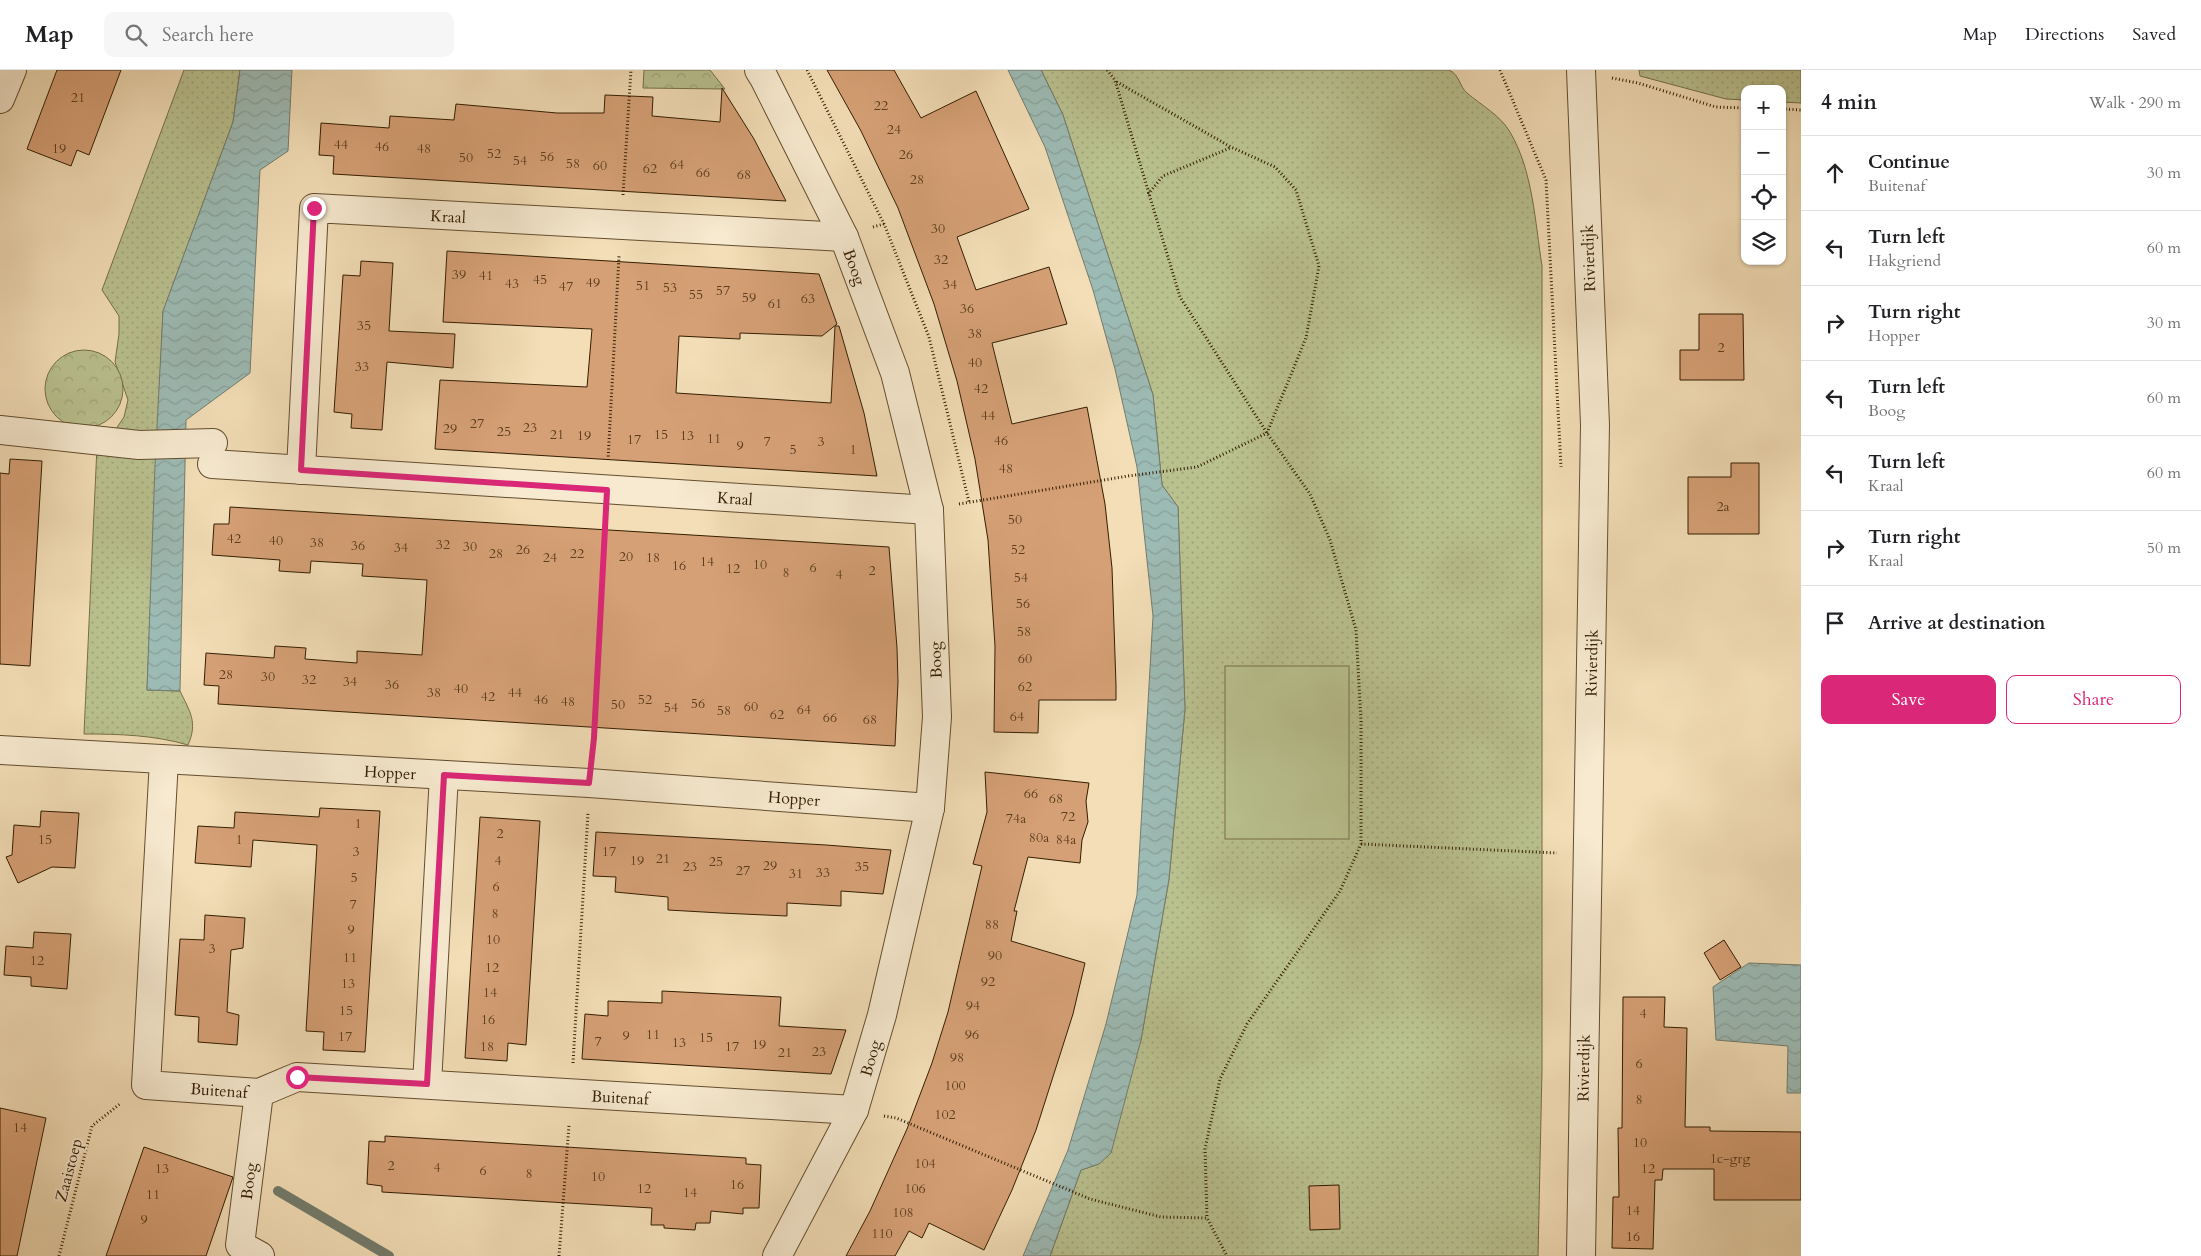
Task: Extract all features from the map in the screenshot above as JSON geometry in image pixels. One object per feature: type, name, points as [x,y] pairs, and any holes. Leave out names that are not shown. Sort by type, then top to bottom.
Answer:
[{"type":"street","points":[[0,100],[12,70]]},
{"type":"street","name":"Boog","points":[[759,70],[769,86],[844,237],[895,374],[929,510],[937,717],[930,808],[882,1015],[854,1110],[777,1256]]},
{"type":"street","name":"Rivierdijk","points":[[1581,71],[1595,424],[1581,1256]]},
{"type":"street","name":"Kraal","points":[[301,470],[314,208],[844,237]]},
{"type":"street","name":"Kraal","points":[[0,430],[139,445],[208,450],[301,470],[929,510]]},
{"type":"street","name":"Hopper","points":[[0,750],[589,783],[930,808]]},
{"type":"street","points":[[146,1085],[164,760]]},
{"type":"street","points":[[427,1084],[444,775]]},
{"type":"street","name":"Buitenaf","points":[[146,1085],[259,1093],[297,1077],[854,1110]]},
{"type":"street","name":"Boog","points":[[259,1093],[240,1245],[260,1256]]},
{"type":"path","points":[[558,1256],[572,1094],[589,783],[594,738],[631,70]]},
{"type":"path","points":[[807,70],[884,224],[929,337],[969,502]]},
{"type":"path","points":[[929,510],[1128,476],[1197,467],[1267,433],[1306,338],[1319,266],[1296,190],[1274,167],[1231,147],[1115,80],[1107,70]]},
{"type":"path","points":[[1500,70],[1546,180],[1561,468]]},
{"type":"path","points":[[1581,71],[1638,83],[1716,107],[1741,108]]},
{"type":"path","points":[[1115,80],[1147,194],[1180,297],[1267,433],[1310,494],[1330,540],[1356,630],[1360,721],[1361,844],[1340,892],[1247,1024],[1220,1079],[1205,1149],[1206,1218],[1227,1256]]},
{"type":"path","points":[[1786,109],[1801,110]]},
{"type":"path","points":[[1147,194],[1163,176],[1231,147]]},
{"type":"path","points":[[1361,844],[1562,853]]},
{"type":"path","name":"Zaaistoep","points":[[58,1256],[92,1126],[146,1085]]},
{"type":"path","points":[[854,1110],[896,1118],[1090,1199],[1161,1217],[1206,1218]]},
{"type":"green space","points":[[184,70],[240,70],[233,122],[163,312],[147,690],[180,691],[192,717],[191,737],[188,745],[149,737],[84,734],[97,446],[116,429],[124,417],[128,400],[115,362],[119,334],[119,316],[102,290]]},
{"type":"green space","points":[[644,70],[710,70],[725,89],[643,88]]},
{"type":"green space","points":[[1041,70],[1449,70],[1453,72],[1467,93],[1506,126],[1518,147],[1532,197],[1542,266],[1542,1069],[1538,1256],[1050,1256],[1081,1170],[1099,1164],[1141,1040],[1169,879],[1185,709],[1178,507],[1162,485],[1153,395],[1063,115]]},
{"type":"green space","points":[[1639,70],[1801,70],[1801,103],[1786,102],[1786,85],[1741,85],[1741,100],[1726,99],[1640,76]]},
{"type":"green space","points":[[84,350],[99,353],[116,367],[120,374],[123,389],[120,404],[106,421],[99,425],[84,428],[69,425],[52,411],[48,404],[45,389],[48,374],[62,357],[69,353]]},
{"type":"green space","points":[[1225,666],[1349,666],[1349,839],[1225,839]]},
{"type":"water","points":[[240,70],[292,70],[288,151],[260,170],[250,373],[186,420],[180,691],[147,690],[163,311],[233,122]]},
{"type":"water","points":[[1008,70],[1041,70],[1063,115],[1153,395],[1162,485],[1178,507],[1185,709],[1169,879],[1141,1040],[1111,1153],[1099,1164],[1081,1170],[1050,1256],[1023,1256],[1068,1150],[1106,1024],[1137,895],[1153,616],[1137,467],[1115,369],[1093,290],[1045,147]]},
{"type":"water","points":[[1749,963],[1801,965],[1801,1093],[1787,1093],[1788,1046],[1716,1040],[1713,987]]},
{"type":"building","points":[[57,70],[121,70],[89,155],[77,150],[71,166],[27,149]]},
{"type":"building","points":[[827,70],[894,70],[921,118],[976,91],[1029,209],[957,237],[976,290],[1049,267],[1067,324],[992,343],[1012,424],[1087,407],[1105,504],[1112,568],[1116,700],[1039,700],[1038,733],[994,732],[995,646],[988,540],[975,459],[957,381],[934,304],[898,208],[861,131]]},
{"type":"building","points":[[722,88],[754,139],[786,201],[333,174],[334,156],[319,155],[321,123],[389,128],[390,116],[454,120],[456,104],[557,113],[604,113],[605,95],[653,97],[652,116],[720,122]]},
{"type":"building","points":[[447,251],[819,274],[837,324],[822,336],[740,333],[740,339],[679,336],[676,393],[831,403],[835,326],[839,326],[864,413],[877,476],[435,449],[440,380],[587,387],[592,329],[443,322]]},
{"type":"building","points":[[361,261],[393,263],[389,331],[455,334],[453,368],[387,362],[382,430],[351,428],[352,414],[334,412],[343,275],[360,276]]},
{"type":"building","points":[[1699,314],[1743,314],[1744,380],[1680,380],[1680,350],[1699,350]]},
{"type":"building","points":[[10,459],[42,461],[30,666],[0,664],[0,473],[9,474]]},
{"type":"building","points":[[1731,463],[1759,463],[1759,534],[1688,534],[1688,477],[1731,477]]},
{"type":"building","points":[[230,507],[889,547],[897,648],[898,682],[895,746],[218,704],[219,686],[204,685],[206,653],[274,658],[275,646],[306,648],[305,659],[357,663],[357,651],[422,655],[427,580],[362,576],[363,564],[311,561],[310,573],[279,571],[280,560],[212,555],[214,524],[229,524]]},
{"type":"building","points":[[985,772],[1089,783],[1086,801],[1088,822],[1082,840],[1080,863],[1028,857],[1014,911],[1017,911],[1011,941],[1085,963],[1073,1014],[1036,1130],[1012,1190],[984,1250],[929,1223],[922,1238],[909,1231],[895,1256],[846,1256],[870,1211],[907,1129],[932,1063],[948,1012],[982,866],[973,864],[987,812]]},
{"type":"building","points":[[320,808],[380,811],[365,1052],[323,1050],[324,1032],[306,1031],[317,845],[253,840],[251,867],[195,863],[198,826],[234,828],[235,812],[319,817]]},
{"type":"building","points":[[41,811],[79,813],[75,868],[52,867],[18,883],[6,857],[12,855],[14,825],[40,827]]},
{"type":"building","points":[[480,817],[540,821],[526,1045],[508,1043],[507,1061],[465,1058]]},
{"type":"building","points":[[596,832],[891,850],[883,894],[841,891],[841,906],[787,903],[787,916],[668,910],[668,897],[615,892],[616,877],[593,876]]},
{"type":"building","points":[[205,915],[245,918],[243,948],[231,950],[229,980],[227,1012],[239,1015],[237,1045],[198,1042],[199,1017],[175,1015],[180,939],[204,940]]},
{"type":"building","points":[[34,932],[71,934],[67,989],[31,986],[31,977],[4,975],[6,946],[33,948]]},
{"type":"building","points":[[1724,940],[1741,967],[1720,980],[1704,953]]},
{"type":"building","points":[[662,991],[781,997],[779,1026],[846,1030],[831,1074],[582,1059],[585,1014],[608,1016],[608,1001],[662,1003]]},
{"type":"building","points":[[1623,997],[1665,997],[1664,1027],[1687,1028],[1685,1127],[1710,1127],[1710,1131],[1801,1132],[1801,1200],[1714,1200],[1714,1169],[1663,1169],[1662,1180],[1655,1180],[1653,1249],[1612,1248],[1613,1197],[1619,1197],[1618,1128],[1622,1128]]},
{"type":"building","points":[[0,1108],[46,1118],[17,1256],[0,1256]]},
{"type":"building","points":[[385,1136],[746,1158],[746,1164],[761,1165],[759,1208],[743,1208],[743,1214],[711,1211],[710,1223],[696,1223],[695,1230],[664,1228],[664,1225],[651,1225],[652,1208],[382,1192],[382,1186],[367,1184],[369,1141],[385,1142]]},
{"type":"building","points":[[144,1147],[233,1177],[206,1256],[106,1256]]},
{"type":"building","points":[[1339,1185],[1340,1229],[1310,1230],[1309,1186]]},
{"type":"waterway","points":[[278,1191],[389,1256]]},
{"type":"route","points":[[297,1077],[427,1084],[444,775],[589,783],[594,738],[607,490],[301,470],[314,208]]}]
